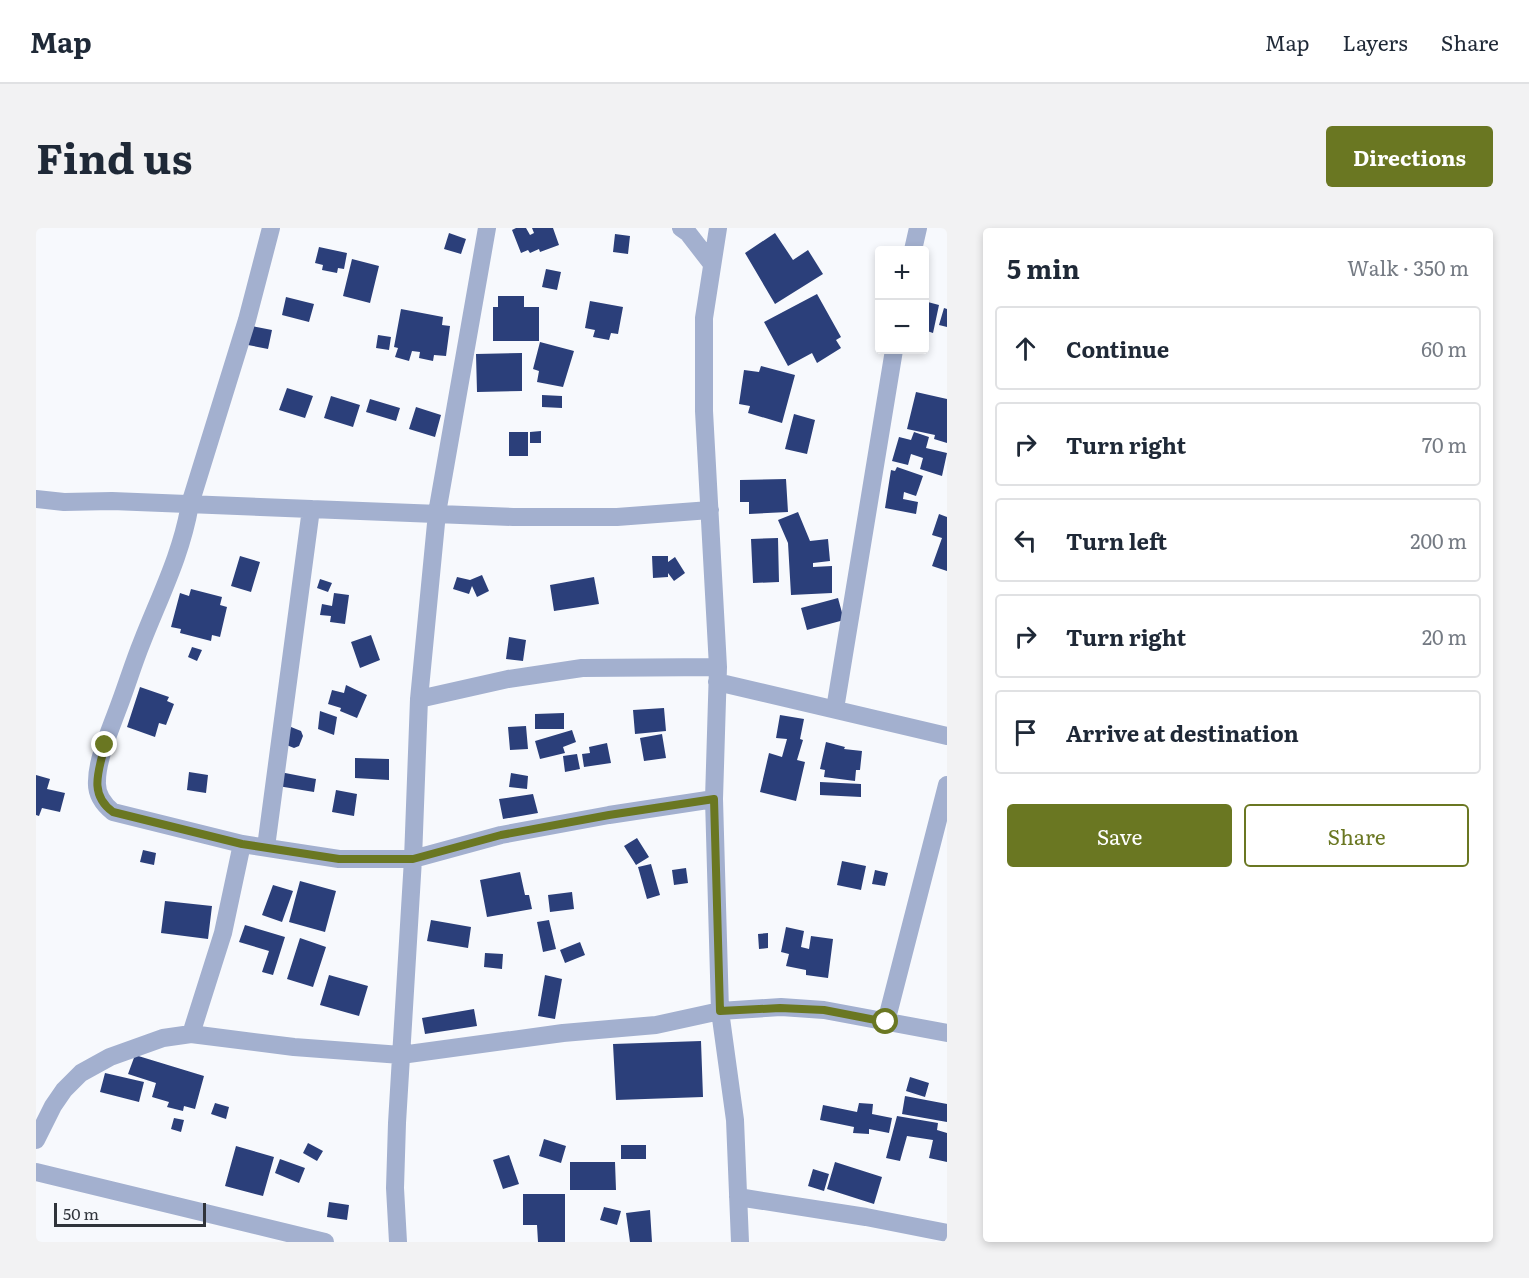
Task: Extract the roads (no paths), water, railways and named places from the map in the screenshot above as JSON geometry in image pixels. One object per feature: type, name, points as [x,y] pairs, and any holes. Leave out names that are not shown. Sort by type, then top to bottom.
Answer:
[{"type":"street","points":[[272,228],[247,320],[190,504],[179,553],[138,653],[105,745],[96,781],[99,796],[105,806],[113,812],[242,844],[339,859],[413,859],[501,835],[714,799]]},
{"type":"street","points":[[398,1242],[395,1188],[400,1055],[413,859],[419,699],[437,513],[487,228]]},
{"type":"street","points":[[681,228],[688,233],[712,264]]},
{"type":"street","points":[[718,228],[704,318],[703,360],[717,675],[714,799],[720,1011],[735,1120],[740,1242]]},
{"type":"street","points":[[914,246],[918,228]]},
{"type":"street","points":[[835,710],[893,354]]},
{"type":"street","points":[[36,499],[64,502],[190,504],[513,517],[617,517],[710,510]]},
{"type":"street","points":[[266,847],[311,509]]},
{"type":"street","points":[[419,699],[508,679],[582,668],[717,675],[835,710],[947,736]]},
{"type":"street","points":[[886,1022],[947,785]]},
{"type":"street","points":[[191,1034],[223,933],[242,844]]},
{"type":"street","points":[[36,1140],[53,1106],[64,1090],[81,1073],[110,1057],[163,1038],[191,1034],[294,1047],[400,1055],[563,1034],[656,1025],[720,1011],[780,1008],[824,1010],[947,1033]]},
{"type":"street","points":[[36,1172],[325,1242]]},
{"type":"street","points":[[738,1197],[866,1217],[947,1233]]}]
